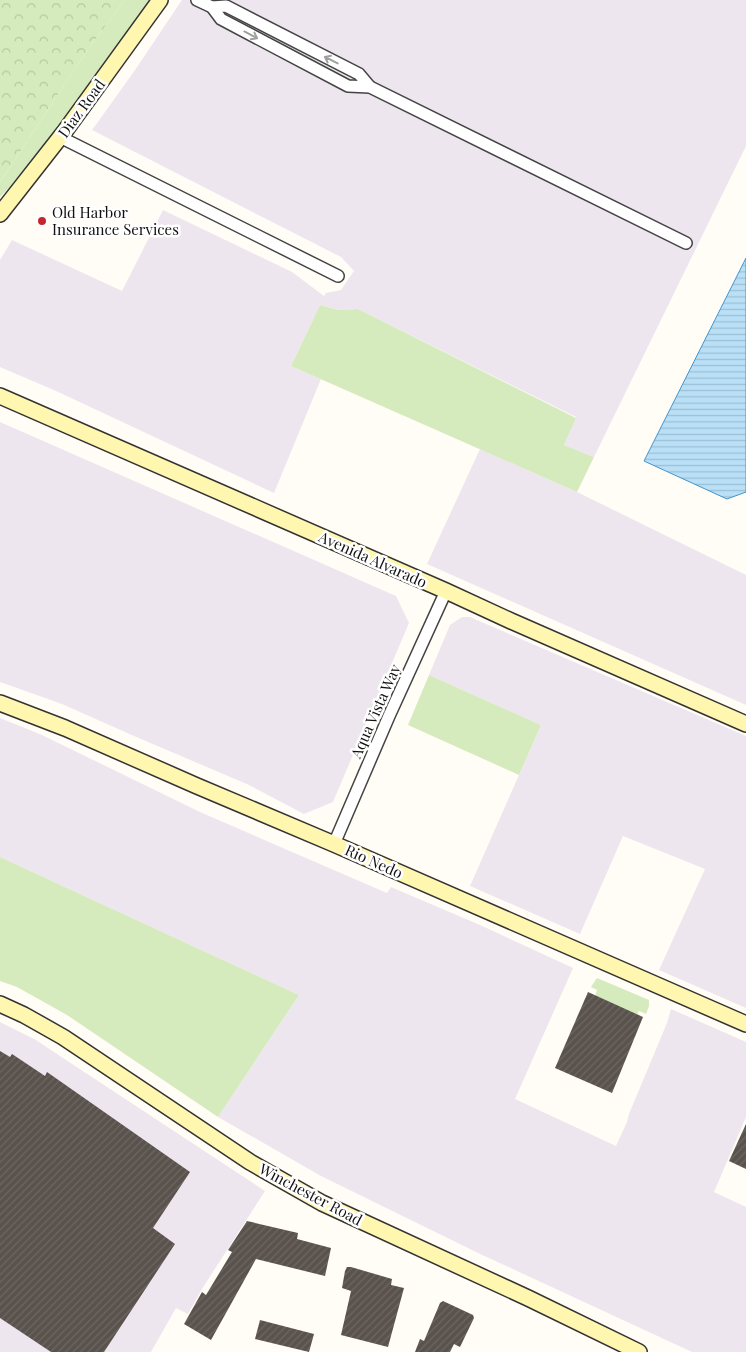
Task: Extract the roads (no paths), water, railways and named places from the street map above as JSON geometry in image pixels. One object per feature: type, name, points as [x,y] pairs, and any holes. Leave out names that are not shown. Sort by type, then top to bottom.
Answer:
[{"type":"street","name":"Diaz Road","points":[[0,214],[60,137],[160,0]]},
{"type":"street","points":[[197,0],[212,7],[221,19],[348,86],[370,88],[686,243]]},
{"type":"street","points":[[212,7],[226,6],[359,74],[370,88]]},
{"type":"street","points":[[60,137],[338,276]]},
{"type":"street","name":"Avenida Alvarado","points":[[0,396],[446,590],[511,621],[746,724]]},
{"type":"street","name":"Aqua Vista Way","points":[[334,844],[446,590]]},
{"type":"street","name":"Rio Nedo","points":[[0,703],[65,728],[746,1024]]},
{"type":"street","name":"Winchester Road","points":[[0,1004],[62,1036],[250,1162],[322,1203],[535,1301],[640,1352]]},
{"type":"water","points":[[746,258],[746,492],[727,499],[644,461]]},
{"type":"place","name":"Old Harbor Insurance Services","points":[[42,221]]}]
